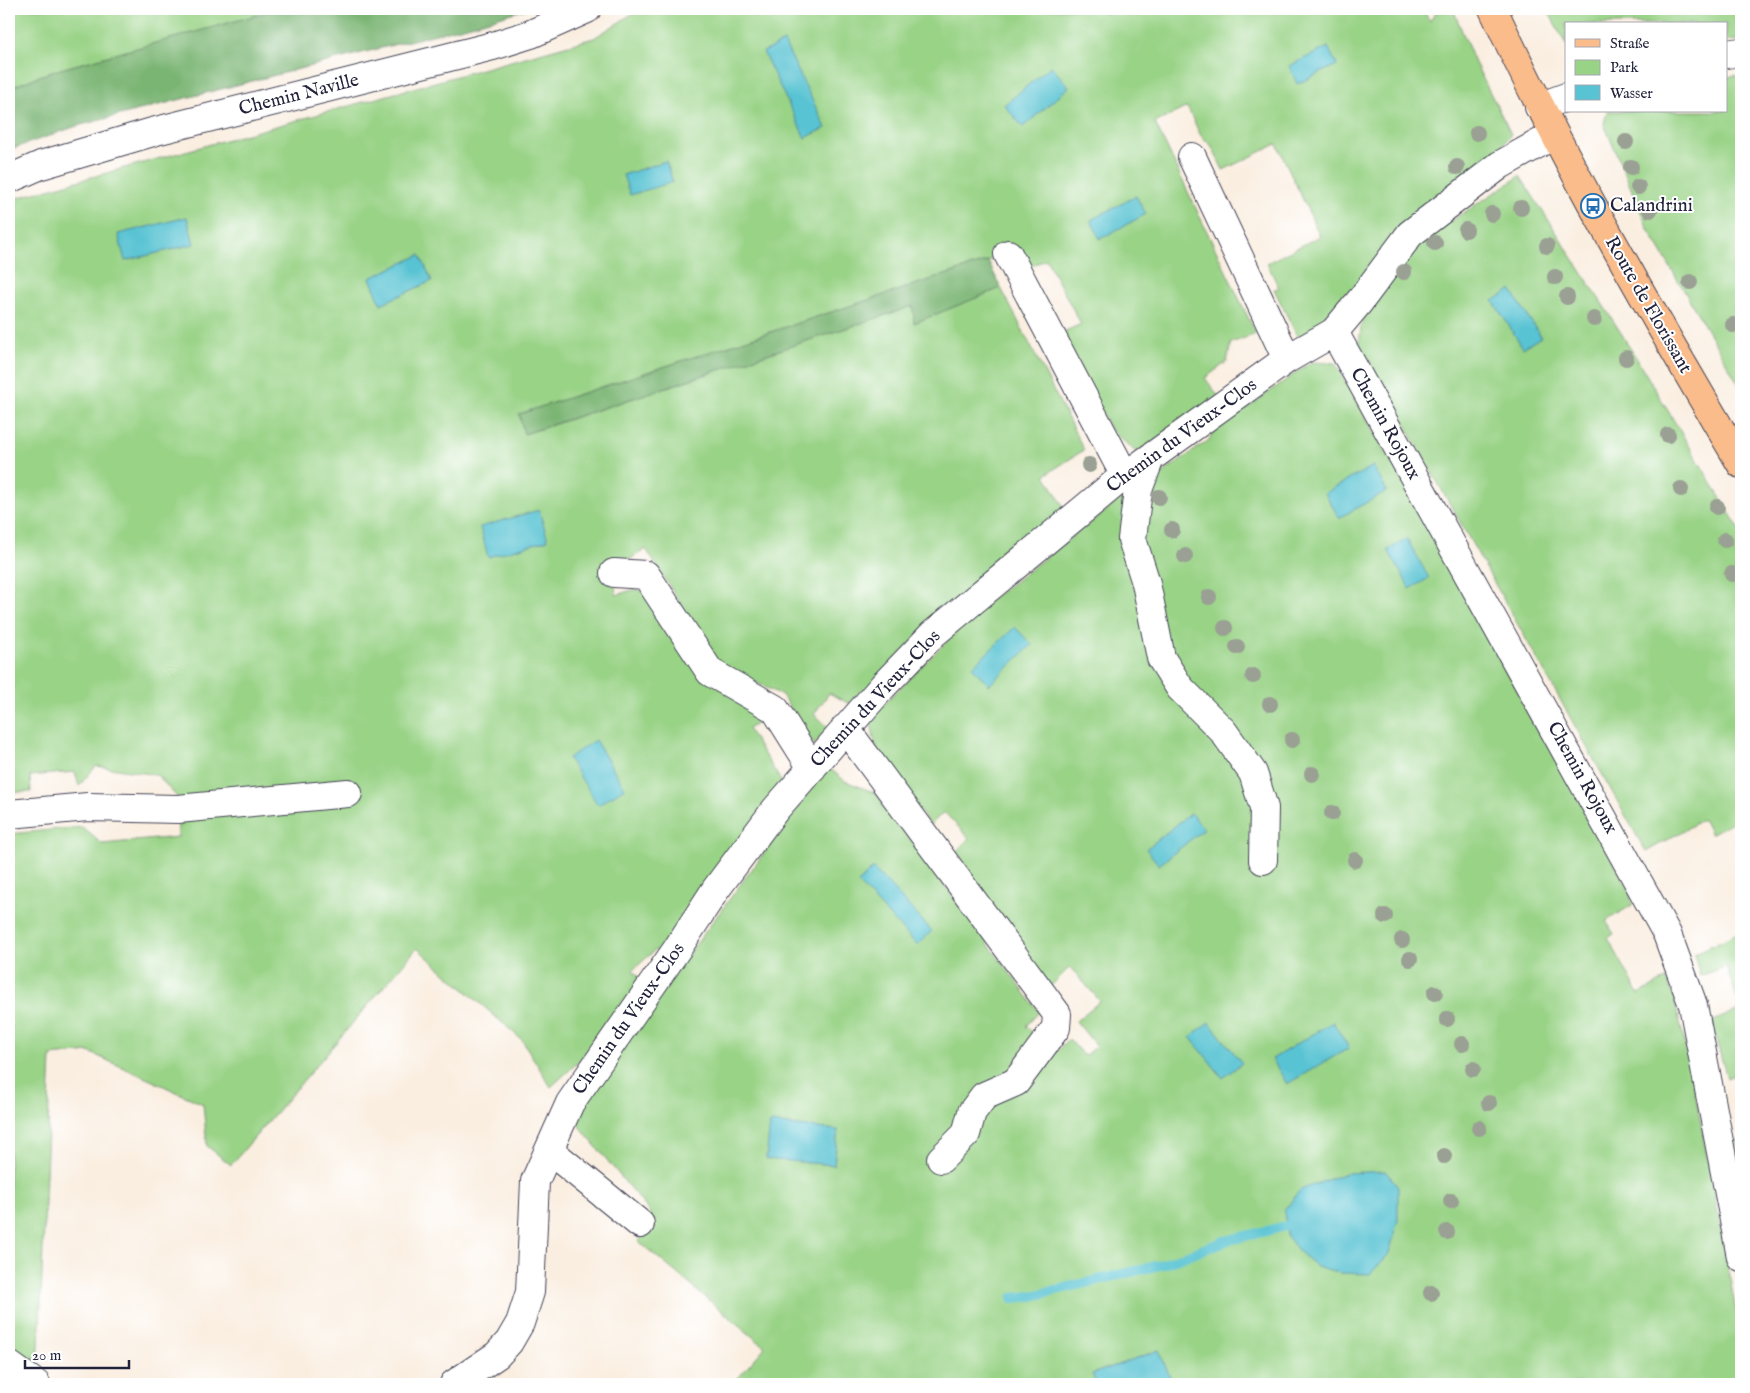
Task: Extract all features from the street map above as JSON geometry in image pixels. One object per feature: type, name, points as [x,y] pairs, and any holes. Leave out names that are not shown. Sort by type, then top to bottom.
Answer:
[{"type":"main road","name":"Route de Florissant","points":[[1493,9],[1554,135],[1637,288],[1741,464]]},
{"type":"street","name":"Chemin Naville","points":[[9,178],[50,162],[156,130],[493,46],[532,34],[587,9]]},
{"type":"street","points":[[1728,54],[1741,52]]},
{"type":"street","points":[[1540,107],[1565,97]]},
{"type":"street","name":"Chemin du Vieux-Clos","points":[[454,1384],[497,1355],[509,1342],[520,1323],[530,1292],[535,1181],[570,1103],[677,949],[716,889],[775,810],[845,728],[933,634],[1024,557],[1125,476],[1287,359],[1334,332],[1410,234],[1500,165],[1554,135]]},
{"type":"street","points":[[1192,157],[1287,359]]},
{"type":"street","points":[[1008,254],[1125,476]]},
{"type":"street","name":"Chemin Rojoux","points":[[1334,332],[1667,934],[1693,1005],[1741,1257]]},
{"type":"street","points":[[1150,458],[1138,490],[1132,539],[1146,583],[1161,658],[1180,688],[1223,731],[1253,773],[1264,808],[1263,860]]},
{"type":"street","points":[[631,568],[710,672],[775,709],[812,768]]},
{"type":"street","points":[[845,728],[1057,1014],[1056,1028],[1016,1082],[984,1096],[972,1112],[966,1134],[941,1159]]},
{"type":"street","points":[[9,814],[88,807],[178,809],[348,793]]},
{"type":"street","points":[[549,1150],[640,1224]]},
{"type":"street","points":[[9,1366],[36,1384]]},
{"type":"green space","points":[[9,9],[279,9],[50,72],[9,88]]},
{"type":"green space","points":[[279,9],[526,9],[479,23],[77,126],[9,150],[9,88],[50,72]]},
{"type":"green space","points":[[640,9],[1102,9],[1105,14],[1116,9],[1422,9],[1430,21],[1438,9],[1453,9],[1475,63],[1511,134],[1500,148],[1459,185],[1363,282],[1302,337],[1297,336],[1274,289],[1279,288],[1267,263],[1320,236],[1277,144],[1223,170],[1211,145],[1201,136],[1187,107],[1155,123],[1256,334],[1231,343],[1227,362],[1205,378],[1219,397],[1137,453],[1110,429],[1061,333],[1081,324],[1046,259],[1027,268],[1000,257],[519,414],[525,434],[913,306],[914,323],[1001,288],[1084,450],[1045,475],[1067,512],[850,704],[829,693],[814,714],[829,728],[814,745],[782,695],[720,666],[646,549],[629,560],[612,558],[616,595],[635,589],[647,593],[744,703],[764,719],[748,729],[783,784],[659,953],[655,950],[633,970],[641,980],[591,1050],[551,1087],[522,1040],[417,948],[231,1165],[207,1146],[203,1104],[89,1052],[51,1056],[38,1370],[9,1348],[9,834],[82,827],[102,844],[178,837],[177,797],[157,775],[96,766],[79,786],[75,772],[30,776],[31,792],[9,792],[9,200],[594,38]]},
{"type":"green space","points":[[1547,9],[1741,9],[1741,39],[1728,42],[1728,22],[1565,22],[1565,43]]},
{"type":"green space","points":[[1741,75],[1741,388],[1648,229],[1604,124],[1607,112],[1728,112],[1728,77]]},
{"type":"green space","points":[[1520,176],[1623,336],[1741,532],[1741,829],[1736,820],[1711,834],[1703,819],[1646,852],[1359,343],[1363,314],[1408,249]]},
{"type":"green space","points":[[988,261],[1001,288],[914,323],[913,306],[524,434],[519,414]]},
{"type":"green space","points":[[1311,362],[1335,363],[1630,891],[1632,905],[1606,921],[1614,934],[1608,938],[1639,994],[1666,979],[1673,995],[1689,1060],[1741,1338],[1741,1384],[733,1384],[765,1347],[638,1241],[650,1224],[649,1211],[574,1120],[685,959],[828,767],[845,781],[876,793],[1039,1012],[1026,1026],[1054,1054],[1069,1039],[1084,1056],[1096,1046],[1076,1021],[1100,1001],[1070,967],[1050,987],[952,856],[969,838],[944,812],[930,825],[877,754],[870,718],[979,609],[1129,493],[1146,489],[1164,472],[1209,440],[1212,433]]},
{"type":"green space","points":[[1741,931],[1741,1009],[1726,966],[1700,976],[1694,954]]},
{"type":"green space","points":[[1741,1009],[1741,1072],[1727,1078],[1711,1022]]},
{"type":"green space","points":[[1741,1138],[1741,1175],[1735,1141]]},
{"type":"water","points":[[784,42],[826,128],[805,138],[763,52]]},
{"type":"water","points":[[1328,47],[1337,65],[1297,84],[1289,66]]},
{"type":"water","points":[[1051,66],[1069,87],[1023,127],[1004,105]]},
{"type":"water","points":[[666,161],[673,182],[630,195],[623,175]]},
{"type":"water","points":[[1136,196],[1146,214],[1100,239],[1091,220]]},
{"type":"water","points":[[187,217],[194,244],[125,261],[118,234]]},
{"type":"water","points":[[420,255],[432,281],[381,304],[370,278]]},
{"type":"water","points":[[1511,290],[1541,337],[1523,348],[1493,301]]},
{"type":"water","points":[[1373,466],[1387,491],[1339,518],[1325,493]]},
{"type":"water","points":[[539,510],[548,540],[488,557],[480,527]]},
{"type":"water","points":[[1407,539],[1429,578],[1410,589],[1388,550]]},
{"type":"water","points":[[1015,627],[1032,645],[989,685],[972,667]]},
{"type":"water","points":[[595,740],[625,788],[598,805],[568,758]]},
{"type":"water","points":[[1191,813],[1204,829],[1159,865],[1146,849]]},
{"type":"water","points":[[873,868],[932,931],[917,945],[858,883]]},
{"type":"water","points":[[1209,1022],[1242,1063],[1223,1078],[1190,1037]]},
{"type":"water","points":[[1333,1022],[1349,1048],[1287,1084],[1272,1059]]},
{"type":"water","points":[[770,1123],[838,1130],[834,1165],[766,1159]]},
{"type":"water","points":[[1385,1171],[1398,1186],[1398,1220],[1389,1254],[1370,1274],[1340,1273],[1316,1266],[1301,1254],[1287,1236],[1284,1211],[1300,1190],[1346,1173]]},
{"type":"water","points":[[1159,1350],[1171,1380],[1159,1384],[1096,1384],[1092,1374]]},
{"type":"waterway","points":[[1013,1298],[1032,1296],[1164,1264],[1225,1241],[1286,1226]]},
{"type":"place","name":"Calandrini","points":[[1593,206]]}]
